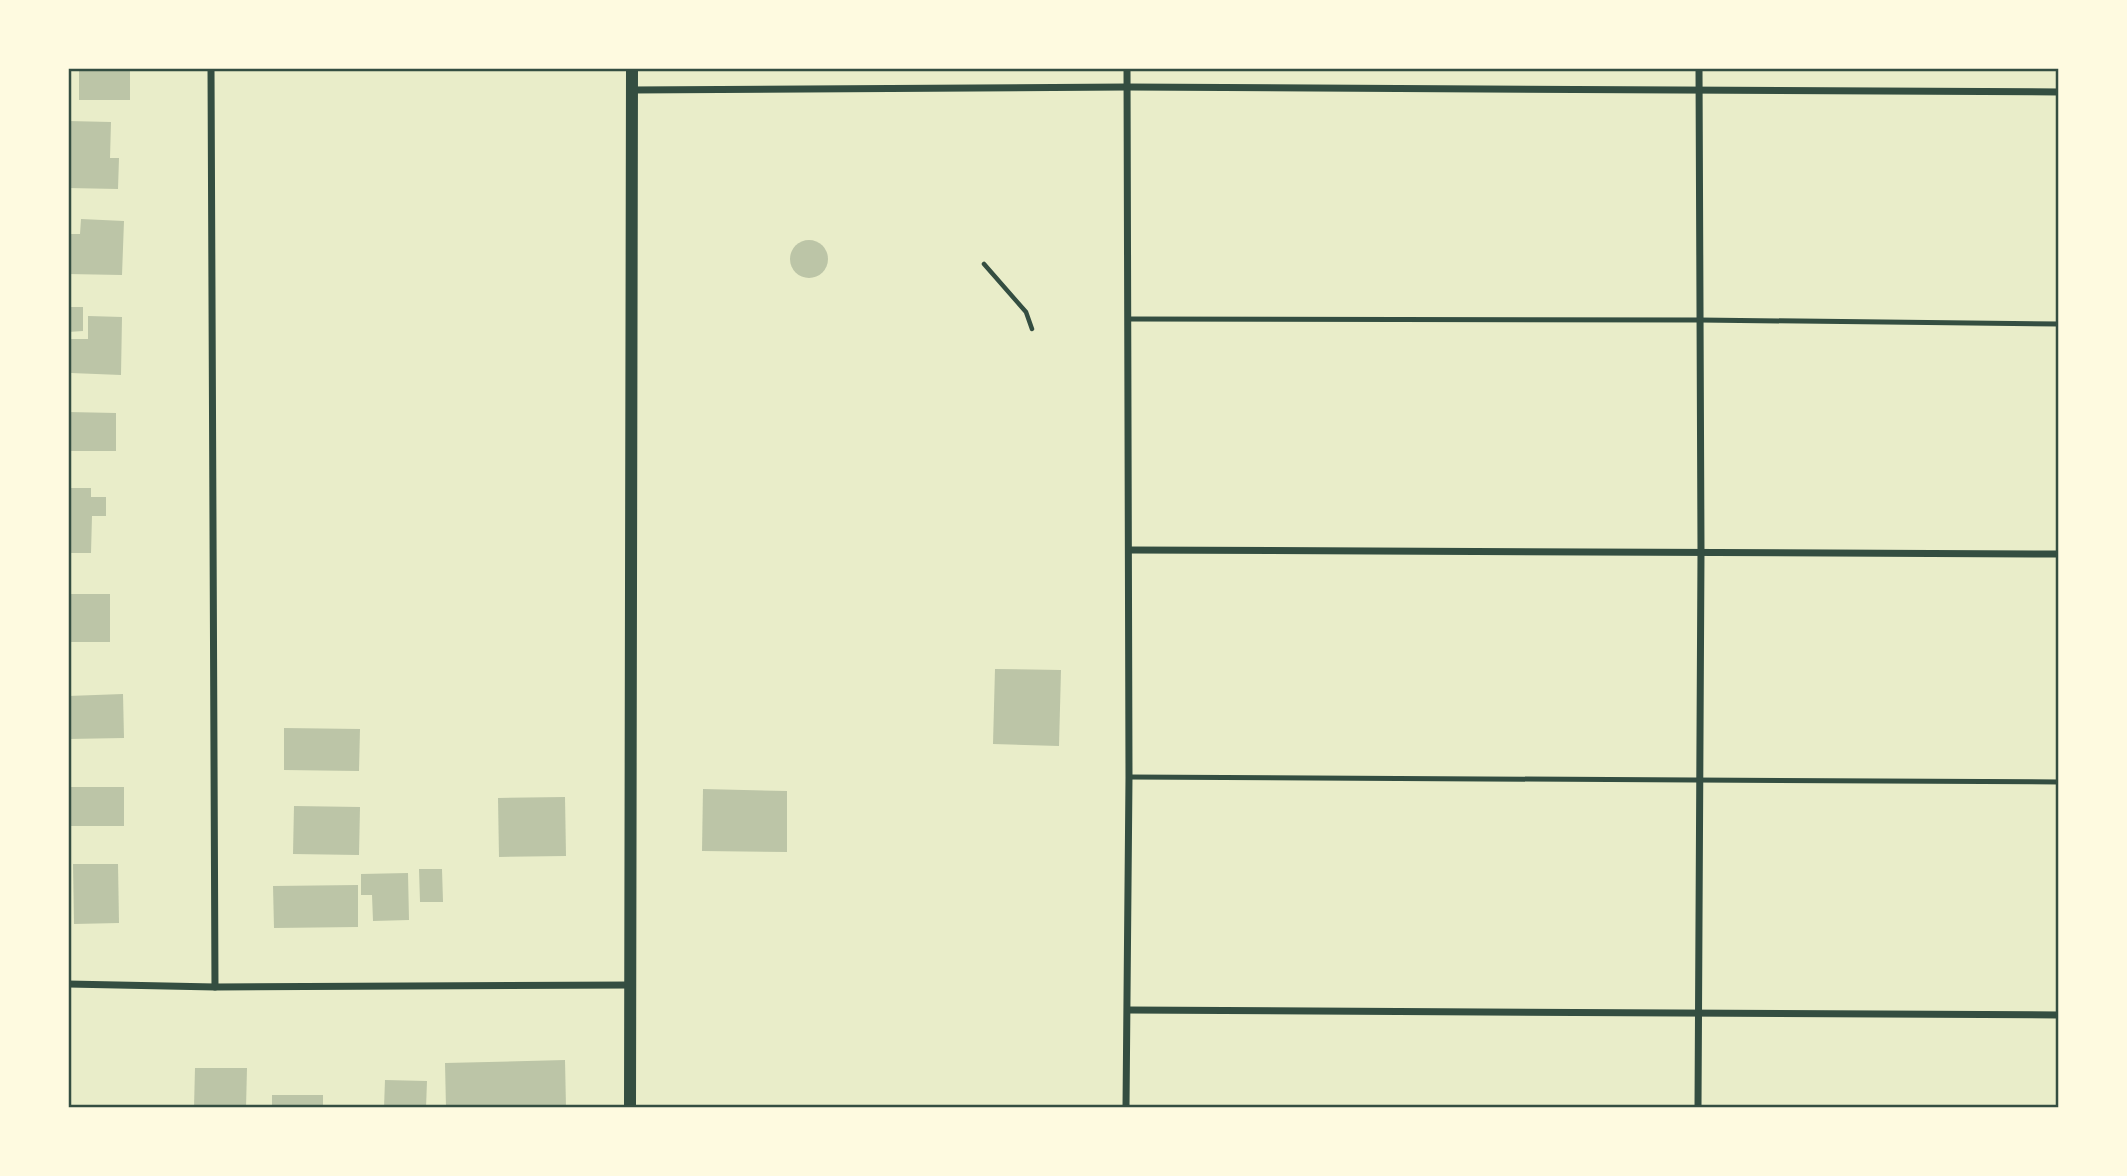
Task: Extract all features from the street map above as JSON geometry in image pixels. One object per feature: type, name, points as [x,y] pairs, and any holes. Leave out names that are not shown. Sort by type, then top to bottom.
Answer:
[{"type":"street","points":[[211,68],[215,987]]},
{"type":"street","points":[[630,1108],[632,68]]},
{"type":"street","points":[[1126,1108],[1129,777],[1127,68]]},
{"type":"street","points":[[1698,1108],[1701,551],[1699,68]]},
{"type":"street","points":[[632,90],[1127,87],[2059,92]]},
{"type":"street","points":[[1129,550],[2059,554]]},
{"type":"street","points":[[68,985],[631,985]]},
{"type":"street","points":[[1128,1010],[2059,1016]]},
{"type":"lane","points":[[1129,319],[2059,324]]},
{"type":"lane","points":[[1129,777],[2059,782]]},
{"type":"path","points":[[984,264],[1027,312],[1032,329]]},
{"type":"building","points":[[79,68],[130,68],[130,100],[79,100]]},
{"type":"building","points":[[68,121],[111,122],[110,158],[119,158],[118,189],[68,188]]},
{"type":"building","points":[[81,219],[124,221],[122,275],[68,274],[68,234],[80,234]]},
{"type":"building","points":[[809,240],[822,246],[828,259],[822,272],[809,278],[796,272],[790,259],[796,246]]},
{"type":"building","points":[[68,307],[83,307],[83,331],[68,332]]},
{"type":"building","points":[[88,316],[122,317],[121,375],[71,373],[71,339],[88,339]]},
{"type":"building","points":[[68,412],[116,413],[116,451],[68,451]]},
{"type":"building","points":[[71,488],[91,488],[91,497],[106,497],[106,516],[92,516],[91,553],[68,553],[68,495],[71,495]]},
{"type":"building","points":[[68,594],[110,594],[110,642],[68,642]]},
{"type":"building","points":[[995,669],[1061,670],[1059,746],[993,744]]},
{"type":"building","points":[[123,694],[124,738],[68,739],[68,696]]},
{"type":"building","points":[[284,728],[360,729],[359,771],[284,770]]},
{"type":"building","points":[[68,787],[124,787],[124,826],[68,826]]},
{"type":"building","points":[[703,789],[787,791],[787,852],[702,851]]},
{"type":"building","points":[[565,797],[566,856],[499,857],[498,798]]},
{"type":"building","points":[[294,806],[360,807],[359,855],[293,854]]},
{"type":"building","points":[[73,864],[118,864],[119,923],[74,924]]},
{"type":"building","points":[[419,869],[442,869],[443,902],[420,902]]},
{"type":"building","points":[[408,873],[409,920],[373,921],[372,895],[361,895],[361,874]]},
{"type":"building","points":[[358,885],[358,927],[274,928],[273,886]]},
{"type":"building","points":[[565,1060],[566,1108],[446,1108],[445,1063]]},
{"type":"building","points":[[195,1068],[247,1068],[246,1108],[194,1108]]},
{"type":"building","points":[[385,1080],[427,1081],[426,1108],[384,1108]]},
{"type":"building","points":[[272,1095],[323,1095],[323,1108],[272,1108]]}]
